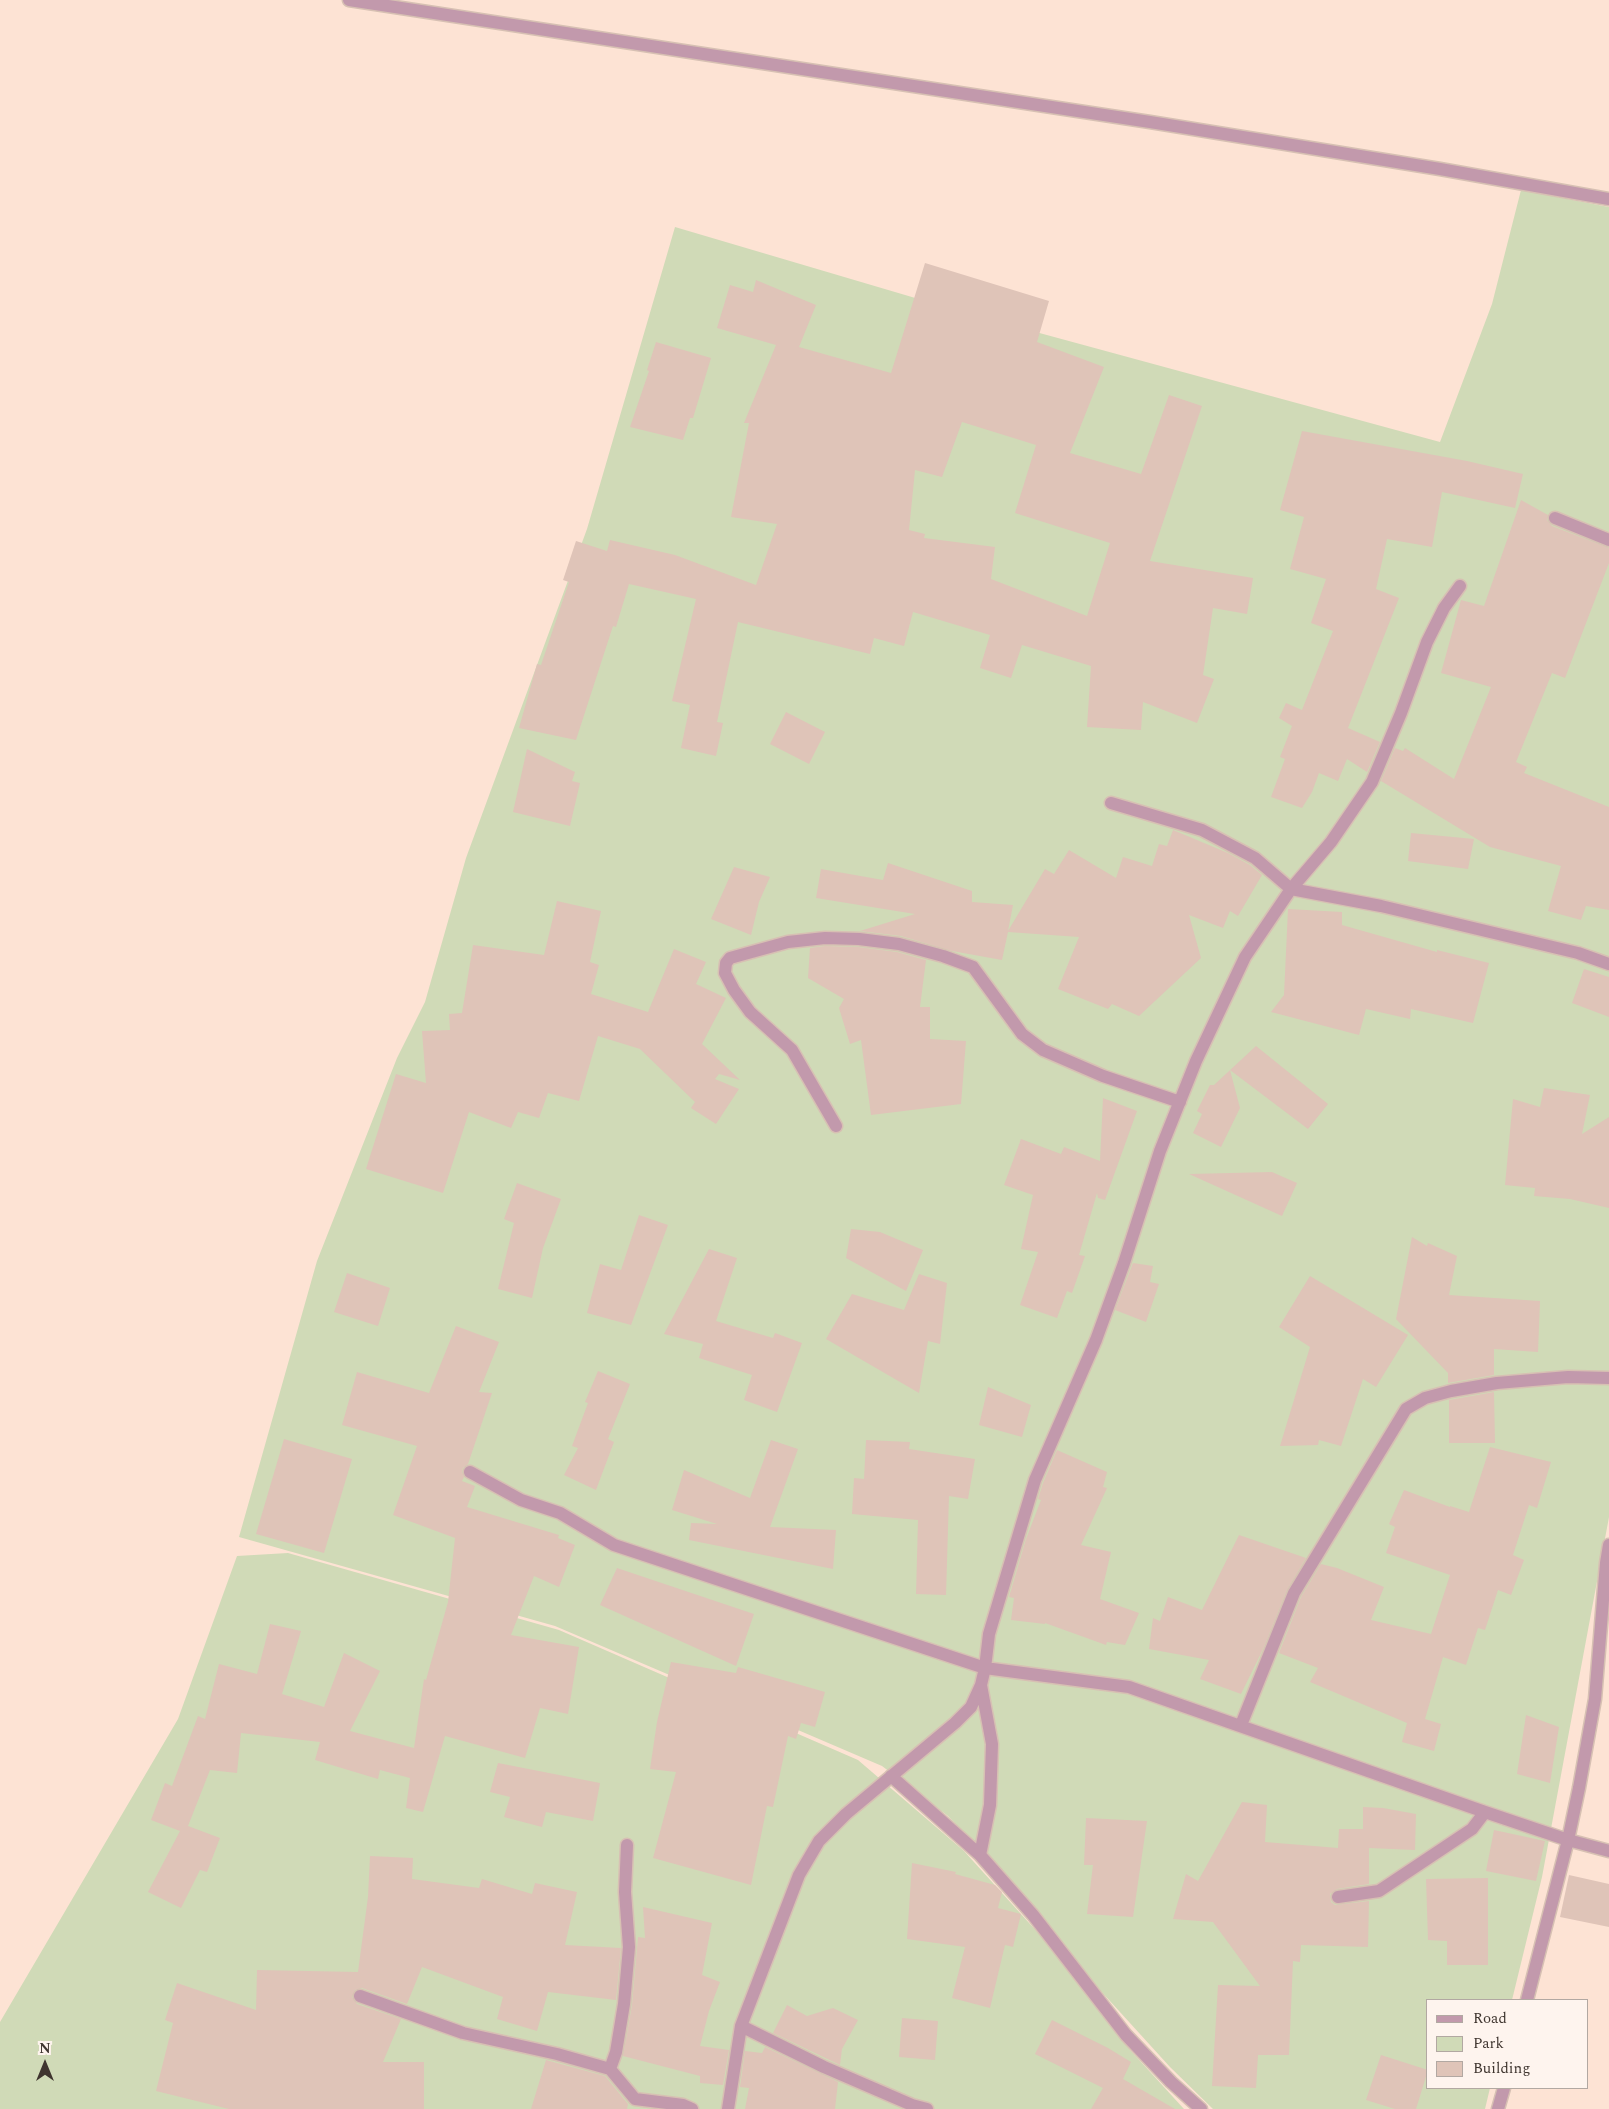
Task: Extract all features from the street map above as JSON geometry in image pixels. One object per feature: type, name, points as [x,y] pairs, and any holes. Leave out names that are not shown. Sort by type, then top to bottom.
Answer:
[{"type":"street","points":[[349,0],[1169,126],[1440,169],[1609,199]]},
{"type":"street","points":[[1555,518],[1609,540]]},
{"type":"street","points":[[728,2109],[741,2026],[799,1875],[819,1841],[846,1814],[955,1723],[971,1707],[986,1668],[989,1634],[1035,1480],[1096,1340],[1124,1263],[1160,1151],[1196,1060],[1245,957],[1291,889],[1331,842],[1372,782],[1401,714],[1427,642],[1444,608],[1460,586]]},
{"type":"street","points":[[1111,803],[1202,830],[1255,858],[1291,889],[1381,906],[1569,950],[1609,964]]},
{"type":"street","points":[[836,1126],[792,1050],[750,1012],[734,990],[725,972],[726,963],[730,958],[788,942],[825,938],[859,939],[899,944],[943,956],[973,967],[1022,1034],[1042,1050],[1104,1076],[1180,1102]]},
{"type":"street","points":[[1241,1726],[1294,1593],[1406,1409],[1434,1395],[1498,1383],[1568,1377],[1609,1378]]},
{"type":"street","points":[[470,1472],[521,1500],[560,1513],[614,1545],[986,1668],[1129,1687],[1485,1812],[1568,1840],[1609,1851]]},
{"type":"street","points":[[1527,1999],[1568,1840],[1595,1699],[1609,1545]]},
{"type":"street","points":[[980,1855],[990,1805],[992,1744],[981,1685]]},
{"type":"street","points":[[891,1776],[980,1855],[1033,1915],[1126,2035],[1171,2082],[1201,2109]]},
{"type":"street","points":[[1338,1897],[1379,1890],[1472,1829],[1485,1812]]},
{"type":"street","points":[[610,2069],[616,2052],[624,2004],[629,1947],[625,1892],[627,1845]]},
{"type":"street","points":[[360,1996],[462,2032],[557,2054],[610,2069],[635,2099],[683,2105],[692,2109]]},
{"type":"street","points":[[741,2026],[824,2067],[912,2105],[927,2109]]},
{"type":"street","points":[[1498,2109],[1504,2089]]},
{"type":"green space","points":[[1521,190],[1609,207],[1609,1517],[1542,1877],[1512,1999],[1426,1999],[1426,2089],[1490,2089],[1485,2109],[1213,2109],[1170,2067],[1099,1989],[1034,1906],[948,1816],[882,1766],[555,1626],[239,1537],[317,1261],[397,1058],[425,1002],[466,858],[587,529],[675,227],[966,313],[1440,442],[1492,304]]},
{"type":"green space","points":[[288,1553],[559,1630],[858,1760],[964,1851],[1049,1945],[1131,2051],[1184,2109],[0,2109],[0,2022],[178,1719],[237,1556]]},
{"type":"building","points":[[925,263],[1049,301],[1037,342],[1104,367],[1070,453],[1141,474],[1169,395],[1202,406],[1150,561],[1253,578],[1247,614],[1213,608],[1203,675],[1214,679],[1197,723],[1143,702],[1141,730],[1087,727],[1091,666],[1022,645],[1011,678],[980,668],[990,635],[913,612],[904,646],[874,638],[870,654],[738,622],[717,722],[723,723],[716,756],[681,748],[690,705],[672,701],[696,599],[629,584],[616,627],[613,626],[576,740],[519,728],[537,664],[541,665],[569,582],[563,580],[576,541],[607,551],[610,540],[675,555],[756,585],[777,524],[731,517],[749,423],[744,423],[776,345],[717,328],[730,285],[753,292],[756,280],[816,305],[799,347],[891,373]],"holes":[[[962,422],[1036,445],[1015,513],[1110,543],[1087,616],[991,579],[995,547],[924,538],[925,534],[909,530],[915,470],[942,477]]]},
{"type":"building","points":[[656,342],[711,358],[693,418],[690,418],[683,440],[630,427],[649,371],[647,370]]},
{"type":"building","points":[[1302,431],[1467,461],[1523,474],[1515,508],[1442,492],[1432,547],[1387,539],[1376,589],[1399,598],[1348,728],[1380,742],[1367,772],[1347,759],[1338,781],[1319,773],[1312,792],[1302,808],[1271,797],[1285,759],[1280,757],[1292,726],[1279,718],[1286,703],[1302,710],[1333,631],[1311,623],[1326,579],[1290,569],[1304,517],[1280,510]]},
{"type":"building","points":[[1521,500],[1548,515],[1547,520],[1552,526],[1609,548],[1609,563],[1565,678],[1552,673],[1516,762],[1527,767],[1524,773],[1609,807],[1609,910],[1586,906],[1581,920],[1548,911],[1561,866],[1490,847],[1381,781],[1395,748],[1403,751],[1405,748],[1454,779],[1491,687],[1441,673],[1461,600],[1484,606]]},
{"type":"building","points":[[786,712],[825,732],[809,764],[770,744]]},
{"type":"building","points":[[527,749],[575,772],[572,781],[580,783],[570,826],[513,812]]},
{"type":"building","points":[[1173,830],[1228,853],[1250,865],[1262,875],[1238,916],[1230,911],[1223,928],[1189,915],[1201,958],[1139,1016],[1112,1004],[1108,1009],[1058,989],[1079,937],[1008,932],[1002,960],[952,951],[901,936],[860,931],[915,914],[816,898],[821,869],[883,880],[888,863],[972,891],[972,902],[1013,905],[1008,931],[1045,869],[1054,874],[1069,850],[1116,878],[1123,857],[1152,866],[1159,844],[1167,846]]},
{"type":"building","points":[[1411,833],[1474,839],[1468,869],[1408,861]]},
{"type":"building","points":[[734,867],[770,877],[759,902],[751,935],[711,919]]},
{"type":"building","points":[[557,901],[601,911],[590,962],[599,965],[591,994],[648,1012],[674,949],[706,962],[696,984],[726,998],[702,1044],[740,1080],[719,1074],[715,1079],[739,1089],[716,1124],[691,1108],[695,1102],[640,1049],[598,1036],[579,1101],[548,1093],[539,1118],[518,1112],[511,1128],[469,1112],[443,1193],[366,1169],[396,1074],[426,1083],[422,1031],[450,1030],[449,1014],[462,1013],[473,945],[544,955]]},
{"type":"building","points":[[1288,909],[1342,912],[1342,925],[1437,952],[1437,950],[1489,963],[1473,1023],[1411,1009],[1410,1019],[1366,1009],[1359,1035],[1271,1012],[1284,995]]},
{"type":"building","points":[[825,946],[858,947],[897,952],[926,960],[920,1007],[930,1007],[930,1039],[966,1041],[961,1104],[871,1115],[861,1040],[850,1044],[839,1008],[844,999],[808,978],[810,948]]},
{"type":"building","points":[[1584,969],[1609,977],[1609,1017],[1572,1003]]},
{"type":"building","points":[[1256,1046],[1328,1104],[1308,1129],[1230,1070]]},
{"type":"building","points":[[1230,1070],[1240,1108],[1221,1147],[1193,1133],[1202,1114],[1197,1111],[1210,1085],[1214,1085]]},
{"type":"building","points":[[1544,1088],[1590,1095],[1582,1134],[1609,1117],[1609,1208],[1570,1199],[1534,1196],[1535,1188],[1505,1185],[1513,1099],[1540,1107]]},
{"type":"building","points":[[1103,1098],[1137,1111],[1105,1200],[1098,1198],[1097,1193],[1079,1255],[1085,1256],[1072,1293],[1067,1291],[1057,1318],[1020,1305],[1038,1252],[1021,1249],[1033,1195],[1004,1185],[1021,1139],[1061,1154],[1064,1147],[1100,1161]]},
{"type":"building","points":[[1272,1172],[1297,1183],[1282,1216],[1189,1174]]},
{"type":"building","points":[[517,1183],[561,1199],[543,1248],[532,1298],[498,1289],[514,1223],[504,1219]]},
{"type":"building","points":[[639,1215],[668,1225],[631,1325],[587,1313],[600,1264],[621,1270]]},
{"type":"building","points":[[851,1229],[880,1232],[923,1250],[906,1291],[846,1258]]},
{"type":"building","points":[[1412,1237],[1427,1246],[1428,1243],[1457,1256],[1449,1295],[1540,1301],[1538,1352],[1494,1349],[1494,1375],[1448,1383],[1448,1373],[1396,1319]]},
{"type":"building","points":[[709,1249],[737,1258],[716,1321],[773,1338],[775,1333],[802,1343],[777,1412],[744,1400],[752,1375],[699,1358],[703,1344],[664,1334]]},
{"type":"building","points":[[1133,1263],[1153,1266],[1150,1282],[1159,1284],[1146,1322],[1115,1310]]},
{"type":"building","points":[[347,1273],[390,1288],[378,1326],[334,1312]]},
{"type":"building","points":[[919,1274],[947,1283],[940,1344],[928,1341],[919,1393],[826,1339],[852,1294],[904,1310]]},
{"type":"building","points":[[1310,1276],[1408,1335],[1376,1387],[1363,1379],[1341,1446],[1319,1440],[1318,1445],[1280,1446],[1310,1347],[1279,1327]]},
{"type":"building","points":[[456,1326],[499,1342],[479,1392],[492,1393],[468,1464],[463,1468],[462,1472],[464,1477],[462,1481],[475,1486],[467,1507],[559,1535],[558,1538],[575,1545],[559,1587],[534,1576],[511,1635],[579,1647],[568,1714],[540,1708],[525,1758],[445,1736],[423,1812],[406,1808],[410,1778],[380,1770],[378,1779],[315,1760],[320,1742],[241,1733],[237,1773],[210,1770],[188,1826],[220,1838],[207,1872],[200,1870],[181,1908],[148,1892],[180,1831],[151,1820],[165,1783],[172,1786],[198,1716],[205,1719],[219,1664],[257,1674],[270,1624],[301,1631],[282,1694],[324,1707],[344,1653],[380,1671],[350,1731],[414,1748],[424,1679],[426,1680],[448,1602],[455,1538],[393,1515],[417,1446],[342,1425],[357,1372],[429,1393]]},
{"type":"building","points":[[598,1371],[630,1384],[608,1439],[614,1442],[596,1490],[564,1475],[578,1448],[572,1446],[588,1403],[585,1402]]},
{"type":"building","points":[[988,1387],[1031,1405],[1022,1437],[979,1425]]},
{"type":"building","points":[[1494,1392],[1495,1443],[1449,1443],[1449,1400]]},
{"type":"building","points":[[284,1439],[352,1459],[324,1553],[256,1534]]},
{"type":"building","points":[[771,1440],[798,1449],[770,1527],[836,1530],[833,1569],[689,1540],[691,1523],[717,1524],[672,1510],[684,1470],[750,1498]]},
{"type":"building","points":[[866,1440],[910,1442],[909,1449],[975,1459],[968,1499],[949,1496],[946,1595],[916,1594],[918,1520],[852,1514],[854,1478],[864,1479]]},
{"type":"building","points":[[1490,1447],[1551,1462],[1537,1508],[1529,1505],[1513,1555],[1524,1560],[1511,1595],[1498,1590],[1485,1630],[1478,1628],[1466,1665],[1443,1657],[1425,1719],[1441,1724],[1434,1751],[1402,1742],[1407,1723],[1310,1682],[1318,1668],[1279,1653],[1301,1597],[1321,1564],[1337,1568],[1384,1587],[1371,1620],[1431,1634],[1450,1575],[1386,1553],[1395,1527],[1389,1524],[1404,1490],[1469,1512]]},
{"type":"building","points":[[1057,1450],[1107,1472],[1103,1487],[1107,1488],[1081,1545],[1111,1552],[1100,1599],[1139,1613],[1125,1645],[1107,1642],[1106,1645],[1045,1623],[1011,1620],[1014,1598],[1009,1597],[1026,1539],[1041,1500],[1038,1499],[1043,1483]]},
{"type":"building","points":[[1239,1535],[1306,1558],[1287,1590],[1264,1647],[1241,1694],[1200,1679],[1209,1660],[1149,1649],[1153,1618],[1160,1621],[1168,1597],[1202,1610]]},
{"type":"building","points":[[617,1568],[754,1614],[736,1666],[600,1605]]},
{"type":"building","points":[[671,1662],[736,1673],[738,1667],[825,1692],[815,1727],[801,1723],[796,1739],[788,1736],[773,1807],[767,1806],[751,1885],[653,1858],[676,1772],[650,1769],[657,1722]]},
{"type":"building","points":[[1526,1715],[1559,1727],[1550,1783],[1517,1774]]},
{"type":"building","points":[[498,1763],[600,1783],[593,1821],[546,1812],[542,1827],[504,1817],[510,1797],[490,1792]]},
{"type":"building","points":[[1242,1802],[1267,1805],[1265,1842],[1338,1848],[1339,1829],[1363,1829],[1363,1807],[1383,1808],[1416,1814],[1415,1850],[1369,1848],[1369,1884],[1337,1889],[1330,1894],[1331,1902],[1335,1905],[1369,1901],[1368,1947],[1301,1945],[1300,1962],[1293,1961],[1289,2055],[1258,2055],[1256,2088],[1212,2086],[1218,1985],[1260,1986],[1213,1922],[1173,1919],[1186,1874],[1198,1881]]},
{"type":"building","points":[[1086,1818],[1147,1821],[1133,1917],[1087,1914],[1093,1865],[1084,1865]]},
{"type":"building","points":[[1494,1830],[1545,1841],[1536,1881],[1486,1871]]},
{"type":"building","points":[[370,1856],[413,1858],[412,1879],[479,1888],[482,1879],[532,1894],[535,1883],[577,1892],[565,1945],[621,1948],[616,2000],[548,1992],[537,2031],[497,2019],[503,1997],[422,1967],[407,2004],[362,1988],[355,1990],[352,1997],[357,2004],[401,2019],[383,2062],[424,2062],[424,2109],[229,2109],[156,2091],[173,2023],[165,2020],[177,1983],[256,2010],[257,1970],[358,1972],[368,1897]]},
{"type":"building","points":[[912,1863],[956,1872],[955,1874],[995,1885],[1002,1892],[998,1908],[1021,1914],[1013,1947],[1005,1945],[990,2008],[952,1998],[965,1947],[907,1939]]},
{"type":"building","points":[[1569,1875],[1609,1884],[1609,1927],[1560,1917]]},
{"type":"building","points":[[1488,1878],[1488,1965],[1447,1965],[1447,1941],[1428,1940],[1426,1879]]},
{"type":"building","points":[[643,1907],[712,1923],[702,1975],[720,1982],[709,2011],[700,2046],[729,2050],[723,2085],[700,2083],[700,2076],[623,2056],[632,2005],[638,1937],[645,1938]]},
{"type":"building","points":[[787,2005],[807,2016],[833,2008],[858,2020],[842,2049],[840,2065],[773,2033]]},
{"type":"building","points":[[902,2018],[938,2021],[935,2060],[899,2057]]},
{"type":"building","points":[[1052,2020],[1108,2048],[1131,2062],[1123,2079],[1175,2109],[1091,2109],[1103,2088],[1035,2054]]},
{"type":"building","points":[[765,2047],[838,2082],[835,2109],[745,2109],[749,2088],[740,2087],[745,2051],[762,2053]]},
{"type":"building","points":[[1381,2055],[1426,2069],[1426,2076],[1416,2109],[1395,2109],[1366,2100]]},
{"type":"building","points":[[546,2060],[605,2076],[628,2104],[627,2109],[531,2109]]}]
